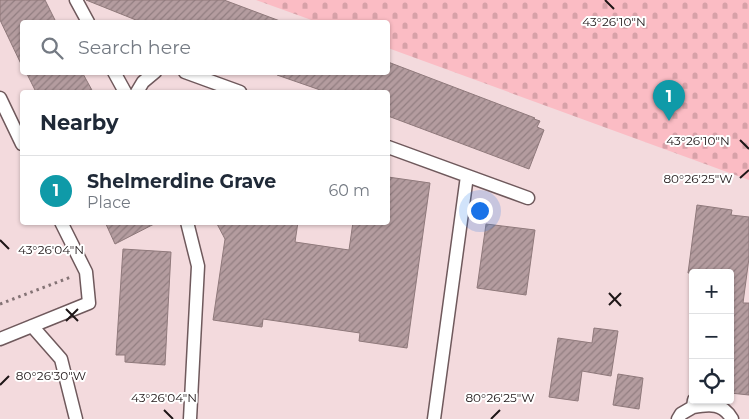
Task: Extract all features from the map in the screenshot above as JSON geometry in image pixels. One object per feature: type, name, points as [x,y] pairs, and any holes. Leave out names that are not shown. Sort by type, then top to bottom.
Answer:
[{"type":"lane","points":[[76,0],[87,20]]},
{"type":"lane","points":[[116,75],[124,90]]},
{"type":"lane","points":[[138,90],[143,82],[151,75]]},
{"type":"lane","points":[[193,75],[234,90]]},
{"type":"lane","points":[[0,98],[20,140]]},
{"type":"lane","points":[[390,148],[528,198]]},
{"type":"lane","points":[[434,419],[467,176]]},
{"type":"lane","points":[[0,339],[89,303],[86,272],[63,225]]},
{"type":"lane","points":[[188,225],[198,266],[190,419]]},
{"type":"lane","points":[[32,326],[61,359],[76,419]]},
{"type":"lane","points":[[678,419],[692,404]]},
{"type":"lane","points":[[713,404],[727,410],[732,419]]},
{"type":"path","points":[[0,304],[86,272]]},
{"type":"green space","points":[[256,0],[749,0],[749,180],[390,49],[390,20],[311,20]]},
{"type":"building","points":[[0,0],[45,0],[55,20],[20,20],[20,62],[0,20]]},
{"type":"building","points":[[86,0],[224,0],[277,20],[136,20]]},
{"type":"building","points":[[390,63],[535,118],[540,121],[537,127],[544,130],[529,169],[390,117],[390,90],[320,90],[277,75],[390,75]]},
{"type":"building","points":[[28,75],[84,75],[92,90],[35,90]]},
{"type":"building","points":[[390,177],[430,183],[407,348],[359,341],[360,333],[263,319],[262,327],[213,320],[225,239],[218,225],[298,225],[295,242],[349,250],[353,225],[390,225]]},
{"type":"building","points":[[697,205],[732,210],[731,215],[749,217],[749,258],[743,303],[749,303],[749,395],[734,393],[734,269],[689,269],[688,273]]},
{"type":"building","points":[[486,224],[535,230],[526,295],[477,288]]},
{"type":"building","points":[[106,225],[152,225],[115,244]]},
{"type":"building","points":[[123,249],[171,252],[165,365],[125,362],[125,355],[116,355]]},
{"type":"building","points":[[594,328],[618,331],[611,376],[582,371],[578,401],[549,397],[558,338],[592,343]]},
{"type":"building","points":[[618,374],[643,378],[639,409],[613,405]]},
{"type":"place","name":"Shelmerdine Grave","points":[[669,121]]}]
